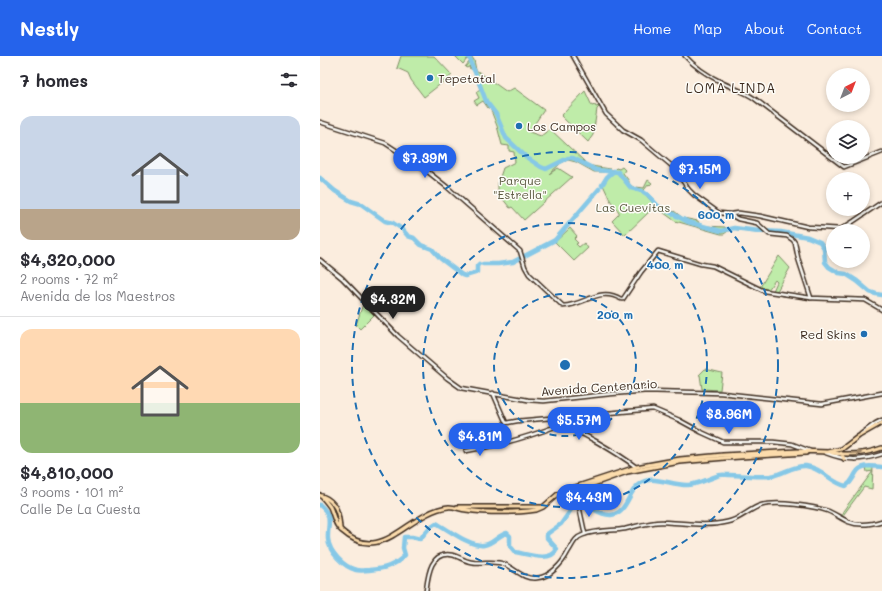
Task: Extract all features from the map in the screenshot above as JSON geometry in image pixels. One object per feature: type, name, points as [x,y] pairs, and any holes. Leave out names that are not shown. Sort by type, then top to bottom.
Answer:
[{"type":"main road","points":[[573,56],[601,107],[610,119],[623,130],[640,140],[673,167],[689,190],[718,213],[740,213],[803,226],[839,229],[846,227],[882,202]]},
{"type":"main road","points":[[685,56],[702,71],[721,82],[745,92],[844,167],[882,152]]},
{"type":"main road","points":[[320,122],[385,143],[423,168],[514,246],[522,254],[525,267],[529,274],[562,305],[572,305],[606,294],[612,295],[621,300],[656,251],[659,251],[701,264],[713,266],[764,291],[811,298],[865,300],[882,310]]},
{"type":"main road","points":[[729,214],[739,219],[758,223],[769,234],[788,236],[794,241],[811,298]]},
{"type":"main road","name":"Avenida Centenario","points":[[320,260],[342,278],[398,336],[461,388],[544,401],[647,391],[721,393],[822,404],[882,393]]},
{"type":"main road","points":[[493,393],[506,423],[653,409],[723,442],[780,443],[801,447],[812,452]]},
{"type":"main road","points":[[557,426],[559,417]]},
{"type":"main road","points":[[859,436],[864,431],[882,420]]},
{"type":"main road","points":[[859,436],[882,424]]},
{"type":"main road","points":[[828,452],[842,449],[870,429],[882,424]]},
{"type":"main road","points":[[466,451],[474,451],[557,426],[564,426],[622,456],[636,467]]},
{"type":"main road","points":[[566,491],[577,490],[628,472],[680,462],[812,452],[841,454],[868,453],[882,448]]},
{"type":"main road","points":[[842,449],[841,454],[844,459]]},
{"type":"main road","points":[[320,495],[330,506],[335,523],[340,530],[356,541],[372,544],[380,542],[393,535],[423,514],[436,510],[455,507],[465,510],[502,512],[536,510],[544,507],[558,494],[636,467],[680,459],[723,454],[798,451],[812,452]]},
{"type":"main road","points":[[824,452],[844,459],[865,459],[882,454]]},
{"type":"main road","points":[[577,490],[578,504],[585,534]]},
{"type":"main road","points":[[426,591],[429,569],[439,556],[445,554],[453,555],[470,562],[502,563],[512,568],[522,576],[536,578],[546,576],[556,568],[568,554],[574,541],[585,534],[625,529],[662,522],[716,524],[728,522],[754,508],[766,504],[811,506],[854,523],[872,524],[882,521]]},
{"type":"green space","name":"Tepetatal","points":[[401,56],[434,56],[452,75],[424,97],[411,80],[408,73],[397,68]]},
{"type":"green space","points":[[455,56],[471,56],[474,60],[476,70],[507,92],[514,88],[544,110],[529,132],[541,136],[550,129],[585,162],[584,163],[614,170],[622,167],[625,170],[623,173],[629,181],[629,184],[635,188],[644,188],[648,180],[652,183],[650,185],[649,184],[644,190],[648,198],[663,210],[671,214],[674,211],[683,218],[698,221],[700,225],[725,227],[726,229],[734,227],[764,231],[766,233],[731,229],[724,234],[721,234],[675,221],[660,210],[653,208],[652,210],[651,208],[649,212],[625,235],[612,221],[619,214],[619,212],[610,200],[603,185],[607,177],[613,172],[594,172],[576,162],[568,160],[561,163],[549,174],[558,168],[572,177],[524,220],[512,207],[510,208],[498,193],[498,183],[503,168],[515,162],[514,152],[509,151],[509,146],[502,145],[490,108],[488,108],[483,101],[477,105],[474,101],[479,98],[476,92],[480,89],[475,78],[471,79],[475,76],[475,71],[469,68],[470,66],[467,68],[465,67],[470,61],[467,59],[463,64]]},
{"type":"green space","name":"Los Campos","points":[[585,91],[592,106],[599,106],[597,109],[593,135],[588,142],[561,116]]},
{"type":"green space","points":[[570,228],[577,236],[574,239],[578,243],[576,244],[579,247],[584,243],[588,248],[574,261],[555,242]]},
{"type":"green space","points":[[779,256],[790,268],[777,291],[773,291],[777,282],[775,280],[768,290],[760,287]]},
{"type":"green space","points":[[363,304],[374,315],[360,329],[356,325]]},
{"type":"green space","points":[[705,369],[722,373],[720,390],[702,389],[699,375]]},
{"type":"green space","points":[[866,467],[873,467],[873,471],[867,472]]},
{"type":"green space","points":[[873,471],[872,489],[864,487],[841,518],[843,511]]},
{"type":"waterway","points":[[468,56],[486,101],[496,114],[506,138],[526,157],[541,167],[546,169],[568,158],[573,158],[596,170],[618,172],[631,188],[642,191],[658,206],[688,222],[721,231],[734,228],[781,232],[808,237],[820,242],[824,248],[825,262],[829,267],[839,273],[846,274],[870,292],[882,295]]},
{"type":"waterway","points":[[602,185],[607,177],[614,171]]},
{"type":"waterway","points":[[320,178],[335,191],[351,201],[361,204],[385,221],[393,223],[421,245],[432,249],[441,259],[462,275],[465,276],[477,272],[477,266],[479,264]]},
{"type":"waterway","points":[[483,264],[513,262],[555,240],[599,189]]},
{"type":"waterway","points":[[320,505],[327,513],[329,521],[328,539],[334,554],[351,568],[358,570],[369,570],[384,568],[397,562],[405,555],[403,548],[404,537],[420,539],[430,527],[436,523],[459,537],[478,545],[487,544],[507,533],[510,536],[510,546],[515,552],[532,556],[550,556],[557,549],[547,538],[547,534],[561,524],[575,504],[584,505],[606,515],[611,515],[622,509],[637,486],[642,482],[649,480],[688,485],[700,483],[720,475],[771,476],[797,467],[806,466],[812,467],[836,482],[846,486],[861,468],[867,466],[882,467]]},
{"type":"place","name":"Tepetatal","points":[[430,78]]},
{"type":"place","name":"Los Campos","points":[[519,126]]},
{"type":"place","name":"Red Skins","points":[[864,334]]},
{"type":"district","name":"LOMA LINDA","points":[[731,87]]},
{"type":"park label","name":"Parque \"Estrella\"","points":[[520,187]]},
{"type":"park label","name":"Las Cuevitas","points":[[633,207]]}]
